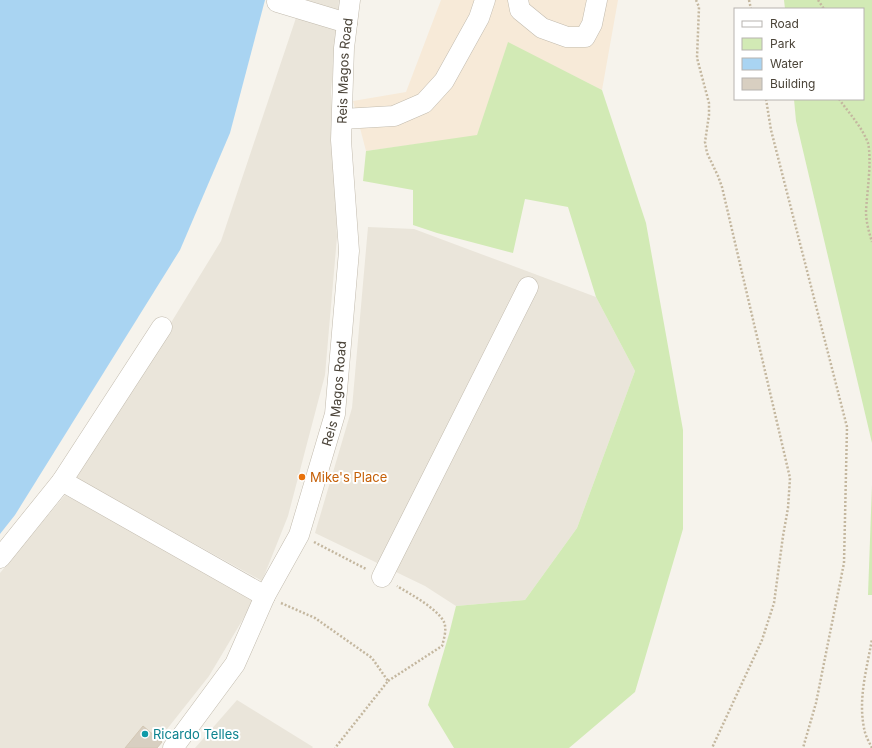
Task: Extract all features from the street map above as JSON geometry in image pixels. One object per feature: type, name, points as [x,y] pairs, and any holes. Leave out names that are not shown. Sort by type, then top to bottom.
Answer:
[{"type":"street","name":"Reis Magos Road","points":[[173,748],[235,664],[265,596],[299,535],[335,414],[349,251],[342,119],[344,48],[350,0]]},
{"type":"street","points":[[342,119],[394,116],[424,104],[444,81],[479,18],[485,0]]},
{"type":"street","points":[[518,0],[520,10],[542,28],[567,37],[585,38],[592,24],[598,0]]},
{"type":"street","points":[[277,2],[347,23]]},
{"type":"street","points":[[382,577],[528,288]]},
{"type":"street","points":[[0,558],[62,481],[162,326]]},
{"type":"street","points":[[62,481],[265,596]]},
{"type":"path","points":[[696,0],[699,7],[697,58],[709,103],[709,115],[705,142],[707,153],[722,187],[790,478],[788,508],[774,603],[762,640],[712,748]]},
{"type":"path","points":[[766,100],[771,130],[847,427],[844,563],[816,703],[803,748]]},
{"type":"path","points":[[840,100],[863,132],[868,144],[869,191],[866,213],[867,225],[872,242]]},
{"type":"path","points":[[299,535],[382,577],[431,607],[444,622],[446,635],[442,646],[388,681],[336,748]]},
{"type":"path","points":[[265,596],[315,618],[372,658],[388,681]]},
{"type":"path","points":[[872,639],[863,686],[861,707],[864,730],[872,748]]},
{"type":"shaded area","points":[[302,0],[339,0],[331,91],[337,237],[325,375],[288,516],[262,581],[76,478],[221,241]]},
{"type":"shaded area","points":[[441,0],[618,0],[602,90],[508,43],[477,136],[366,151],[353,101],[406,92]]},
{"type":"shaded area","points":[[368,227],[414,229],[596,297],[635,371],[577,528],[525,600],[456,606],[425,586],[315,533],[352,408]]},
{"type":"shaded area","points":[[65,495],[255,599],[209,676],[152,748],[0,748],[0,573]]},
{"type":"shaded area","points":[[237,700],[313,747],[195,748]]},
{"type":"green space","points":[[784,0],[872,0],[872,443],[796,121],[794,100],[864,100],[864,8],[785,8]]},
{"type":"green space","points":[[508,42],[602,90],[646,223],[683,430],[683,529],[635,692],[569,748],[454,748],[428,705],[456,606],[525,600],[577,528],[635,371],[596,297],[568,207],[525,199],[513,253],[437,233],[413,225],[413,190],[363,181],[366,151],[477,135]]},
{"type":"green space","points":[[872,485],[872,595],[868,595]]},
{"type":"water","points":[[0,0],[265,0],[230,133],[180,250],[15,515],[0,534]]},
{"type":"building","name":"Ricardo Telles","points":[[143,726],[162,742],[157,748],[125,748]]},
{"type":"place","name":"Mike's Place","points":[[302,477]]},
{"type":"place","name":"Ricardo Telles","points":[[145,734]]}]
